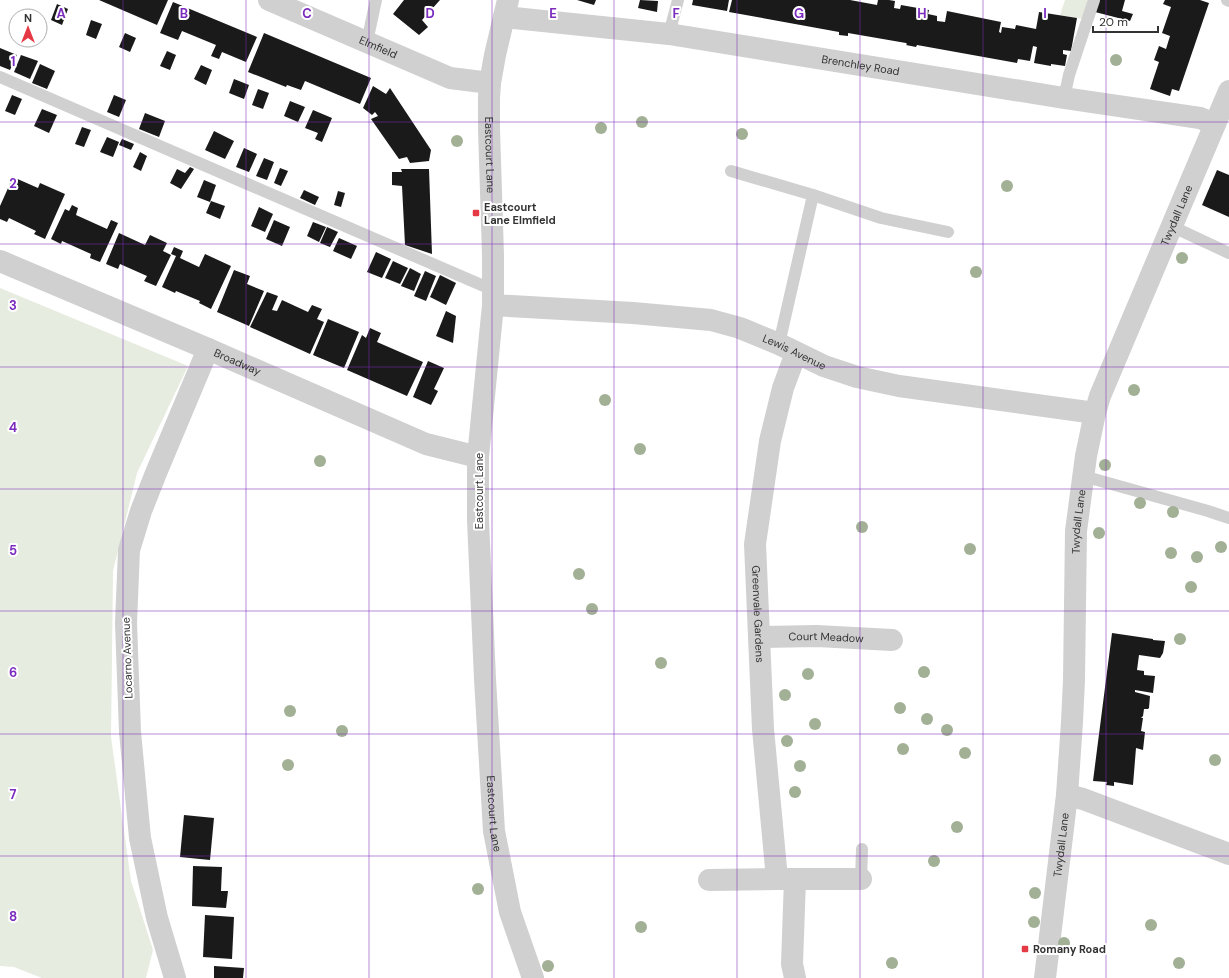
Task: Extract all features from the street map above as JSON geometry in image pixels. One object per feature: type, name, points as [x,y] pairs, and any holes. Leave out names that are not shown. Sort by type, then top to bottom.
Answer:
[{"type":"street","name":"Elmfield","points":[[269,0],[450,78],[490,83]]},
{"type":"street","name":"Brenchley Road","points":[[506,9],[1064,98],[1200,118],[1215,124]]},
{"type":"street","name":"Eastcourt Lane","points":[[506,9],[490,83],[489,129],[493,297],[478,457],[478,520],[494,831],[510,912],[533,978]]},
{"type":"street","name":"Twydall Lane","points":[[1045,978],[1067,795],[1074,680],[1076,531],[1083,476],[1095,413],[1100,396],[1229,91]]},
{"type":"street","name":"Broadway","points":[[0,261],[208,349],[426,444],[478,457]]},
{"type":"street","name":"Lewis Avenue","points":[[493,297],[633,313],[695,318],[724,323],[740,328],[838,371],[899,386],[1095,413]]},
{"type":"street","name":"Locarno Avenue","points":[[175,978],[157,918],[140,838],[130,732],[126,622],[129,550],[141,511],[208,349]]},
{"type":"street","name":"Greenvale Gardens","points":[[786,879],[763,729],[754,544],[770,441],[783,388],[787,349]]},
{"type":"street","name":"Court Meadow","points":[[759,637],[817,636],[892,640]]},
{"type":"street","points":[[1067,795],[1084,799],[1229,854]]},
{"type":"street","points":[[786,879],[792,964],[795,978]]},
{"type":"street","points":[[709,880],[861,879]]},
{"type":"lane","points":[[367,42],[376,0]]},
{"type":"lane","points":[[669,34],[678,0]]},
{"type":"lane","points":[[1064,98],[1069,75],[1094,0]]},
{"type":"lane","points":[[0,77],[493,297]]},
{"type":"lane","points":[[731,171],[813,195],[880,218],[948,232]]},
{"type":"lane","points":[[787,349],[813,195]]},
{"type":"lane","points":[[1171,226],[1229,253]]},
{"type":"lane","points":[[1083,476],[1229,518]]},
{"type":"lane","points":[[861,879],[862,849]]},
{"type":"shaded area","points":[[1065,0],[1088,0],[1083,19],[1060,15]]},
{"type":"shaded area","points":[[0,288],[188,366],[137,473],[113,571],[111,737],[131,881],[153,950],[146,978],[42,978],[14,967],[0,966]]},
{"type":"building","points":[[99,0],[168,0],[157,25]]},
{"type":"building","points":[[404,0],[440,0],[422,20],[428,27],[419,35],[393,14]]},
{"type":"building","points":[[577,0],[596,0],[594,5]]},
{"type":"building","points":[[640,0],[658,1],[657,12],[638,8]]},
{"type":"building","points":[[693,0],[729,0],[727,11],[692,5]]},
{"type":"building","points":[[732,0],[850,0],[877,5],[878,0],[889,0],[895,1],[894,8],[900,9],[901,5],[929,10],[928,14],[937,16],[937,21],[945,22],[947,11],[1001,22],[999,32],[1001,33],[1002,27],[1015,29],[1016,25],[1036,29],[1039,12],[1077,18],[1071,51],[1063,50],[1063,54],[1067,55],[1065,66],[1051,64],[1051,66],[1034,63],[1037,47],[1033,46],[1030,61],[1018,59],[1017,63],[917,45],[916,47],[906,45],[906,43],[848,33],[848,36],[839,35],[839,32],[729,12]]},
{"type":"building","points":[[1099,0],[1125,0],[1122,11],[1133,14],[1130,21],[1095,12]]},
{"type":"building","points":[[1165,0],[1200,0],[1209,3],[1179,91],[1172,89],[1170,96],[1150,89],[1159,62],[1154,60],[1159,46],[1166,49],[1170,36],[1162,33],[1171,7],[1163,4]]},
{"type":"building","points":[[173,2],[257,37],[246,62],[222,52],[219,59],[211,56],[216,45],[182,31],[178,40],[160,33]]},
{"type":"building","points":[[57,4],[68,9],[62,25],[51,20]]},
{"type":"building","points":[[91,20],[102,24],[96,39],[86,35]]},
{"type":"building","points":[[125,33],[136,38],[130,52],[119,47]]},
{"type":"building","points":[[264,33],[371,78],[360,104],[305,81],[301,90],[287,85],[286,87],[248,72]]},
{"type":"building","points":[[0,48],[17,55],[10,70],[0,66]]},
{"type":"building","points":[[167,51],[176,55],[170,70],[160,66]]},
{"type":"building","points":[[21,55],[38,61],[30,79],[14,72]]},
{"type":"building","points":[[40,64],[55,71],[47,89],[32,83]]},
{"type":"building","points":[[201,65],[212,70],[206,85],[194,79]]},
{"type":"building","points":[[234,79],[249,85],[244,99],[229,93]]},
{"type":"building","points":[[373,86],[386,94],[390,88],[431,150],[429,161],[410,163],[407,157],[399,159],[371,119],[378,116],[375,112],[372,115],[363,108]]},
{"type":"building","points":[[258,89],[269,93],[263,109],[252,105]]},
{"type":"building","points":[[12,95],[22,99],[15,115],[5,111]]},
{"type":"building","points":[[114,95],[126,100],[119,117],[107,112]]},
{"type":"building","points":[[290,101],[305,107],[298,122],[284,116]]},
{"type":"building","points":[[42,109],[57,115],[49,133],[34,126]]},
{"type":"building","points":[[313,110],[332,118],[322,142],[315,139],[318,133],[305,128]]},
{"type":"building","points":[[145,113],[165,121],[159,137],[139,129]]},
{"type":"building","points":[[82,127],[91,130],[84,147],[75,144]]},
{"type":"building","points":[[214,131],[234,141],[225,159],[205,150]]},
{"type":"building","points":[[107,137],[119,142],[113,157],[100,152]]},
{"type":"building","points":[[122,139],[134,144],[131,150],[119,145]]},
{"type":"building","points":[[244,148],[257,154],[249,172],[236,167]]},
{"type":"building","points":[[140,152],[147,156],[141,171],[133,167]]},
{"type":"building","points":[[264,158],[274,162],[267,180],[256,176]]},
{"type":"building","points":[[190,167],[194,169],[181,189],[170,183],[177,169],[185,173]]},
{"type":"building","points":[[280,168],[288,171],[281,186],[274,183]]},
{"type":"building","points":[[401,169],[429,169],[432,254],[405,245],[402,186],[392,185],[392,172],[402,172]]},
{"type":"building","points":[[1217,170],[1229,175],[1229,217],[1202,205]]},
{"type":"building","points":[[13,177],[38,188],[40,183],[65,194],[45,239],[34,234],[36,231],[9,218],[7,222],[0,219],[0,206]]},
{"type":"building","points":[[204,180],[216,185],[210,202],[197,197]]},
{"type":"building","points":[[304,190],[319,197],[315,205],[300,198]]},
{"type":"building","points":[[338,191],[345,193],[341,207],[334,205]]},
{"type":"building","points":[[211,201],[225,206],[220,219],[206,213]]},
{"type":"building","points":[[72,205],[78,208],[76,215],[107,229],[111,220],[118,223],[100,262],[90,258],[91,254],[62,241],[61,244],[51,239],[65,209],[69,211]]},
{"type":"building","points":[[259,207],[273,214],[265,232],[251,226]]},
{"type":"building","points":[[274,220],[290,227],[282,246],[266,239]]},
{"type":"building","points":[[313,222],[326,227],[319,242],[307,236]]},
{"type":"building","points":[[327,227],[338,232],[330,247],[320,243]]},
{"type":"building","points":[[119,233],[145,245],[150,235],[167,243],[163,251],[171,255],[156,286],[144,281],[147,276],[120,264],[118,269],[106,264]]},
{"type":"building","points":[[339,238],[357,246],[351,259],[333,251]]},
{"type":"building","points":[[174,247],[183,251],[180,258],[199,267],[205,254],[231,266],[211,309],[199,303],[200,301],[162,287],[176,256],[171,254]]},
{"type":"building","points":[[376,252],[391,259],[382,278],[367,272]]},
{"type":"building","points":[[393,261],[408,268],[400,284],[385,278]]},
{"type":"building","points":[[410,268],[421,274],[414,291],[401,286]]},
{"type":"building","points":[[234,270],[250,276],[247,284],[264,291],[249,326],[217,312]]},
{"type":"building","points":[[425,271],[436,276],[426,301],[414,296]]},
{"type":"building","points":[[440,275],[456,283],[446,305],[430,297]]},
{"type":"building","points":[[267,292],[278,296],[272,310],[277,311],[282,300],[308,312],[312,305],[322,309],[317,319],[324,322],[310,354],[250,327]]},
{"type":"building","points":[[446,311],[456,316],[453,343],[436,336]]},
{"type":"building","points":[[328,319],[359,332],[344,368],[313,355]]},
{"type":"building","points":[[370,328],[381,333],[377,342],[423,362],[407,396],[347,370],[362,335],[366,338]]},
{"type":"building","points":[[428,361],[444,368],[434,389],[438,391],[431,405],[413,397]]},
{"type":"building","points":[[1112,633],[1165,641],[1163,653],[1160,658],[1139,655],[1137,670],[1144,671],[1144,675],[1155,676],[1153,693],[1135,690],[1135,692],[1150,696],[1149,708],[1144,709],[1143,716],[1141,718],[1143,718],[1141,731],[1145,732],[1143,750],[1136,748],[1133,785],[1114,782],[1114,786],[1106,785],[1107,782],[1093,781]]},
{"type":"building","points":[[184,815],[214,818],[210,860],[180,857]]},
{"type":"building","points":[[193,866],[222,867],[221,891],[228,891],[226,908],[192,906]]},
{"type":"building","points":[[205,915],[234,917],[232,959],[203,957]]},
{"type":"building","points":[[214,966],[244,968],[243,978],[214,978]]},
{"type":"place","name":"Eastcourt Lane Elmfield","points":[[476,213]]},
{"type":"place","name":"Romany Road","points":[[1025,949]]}]
